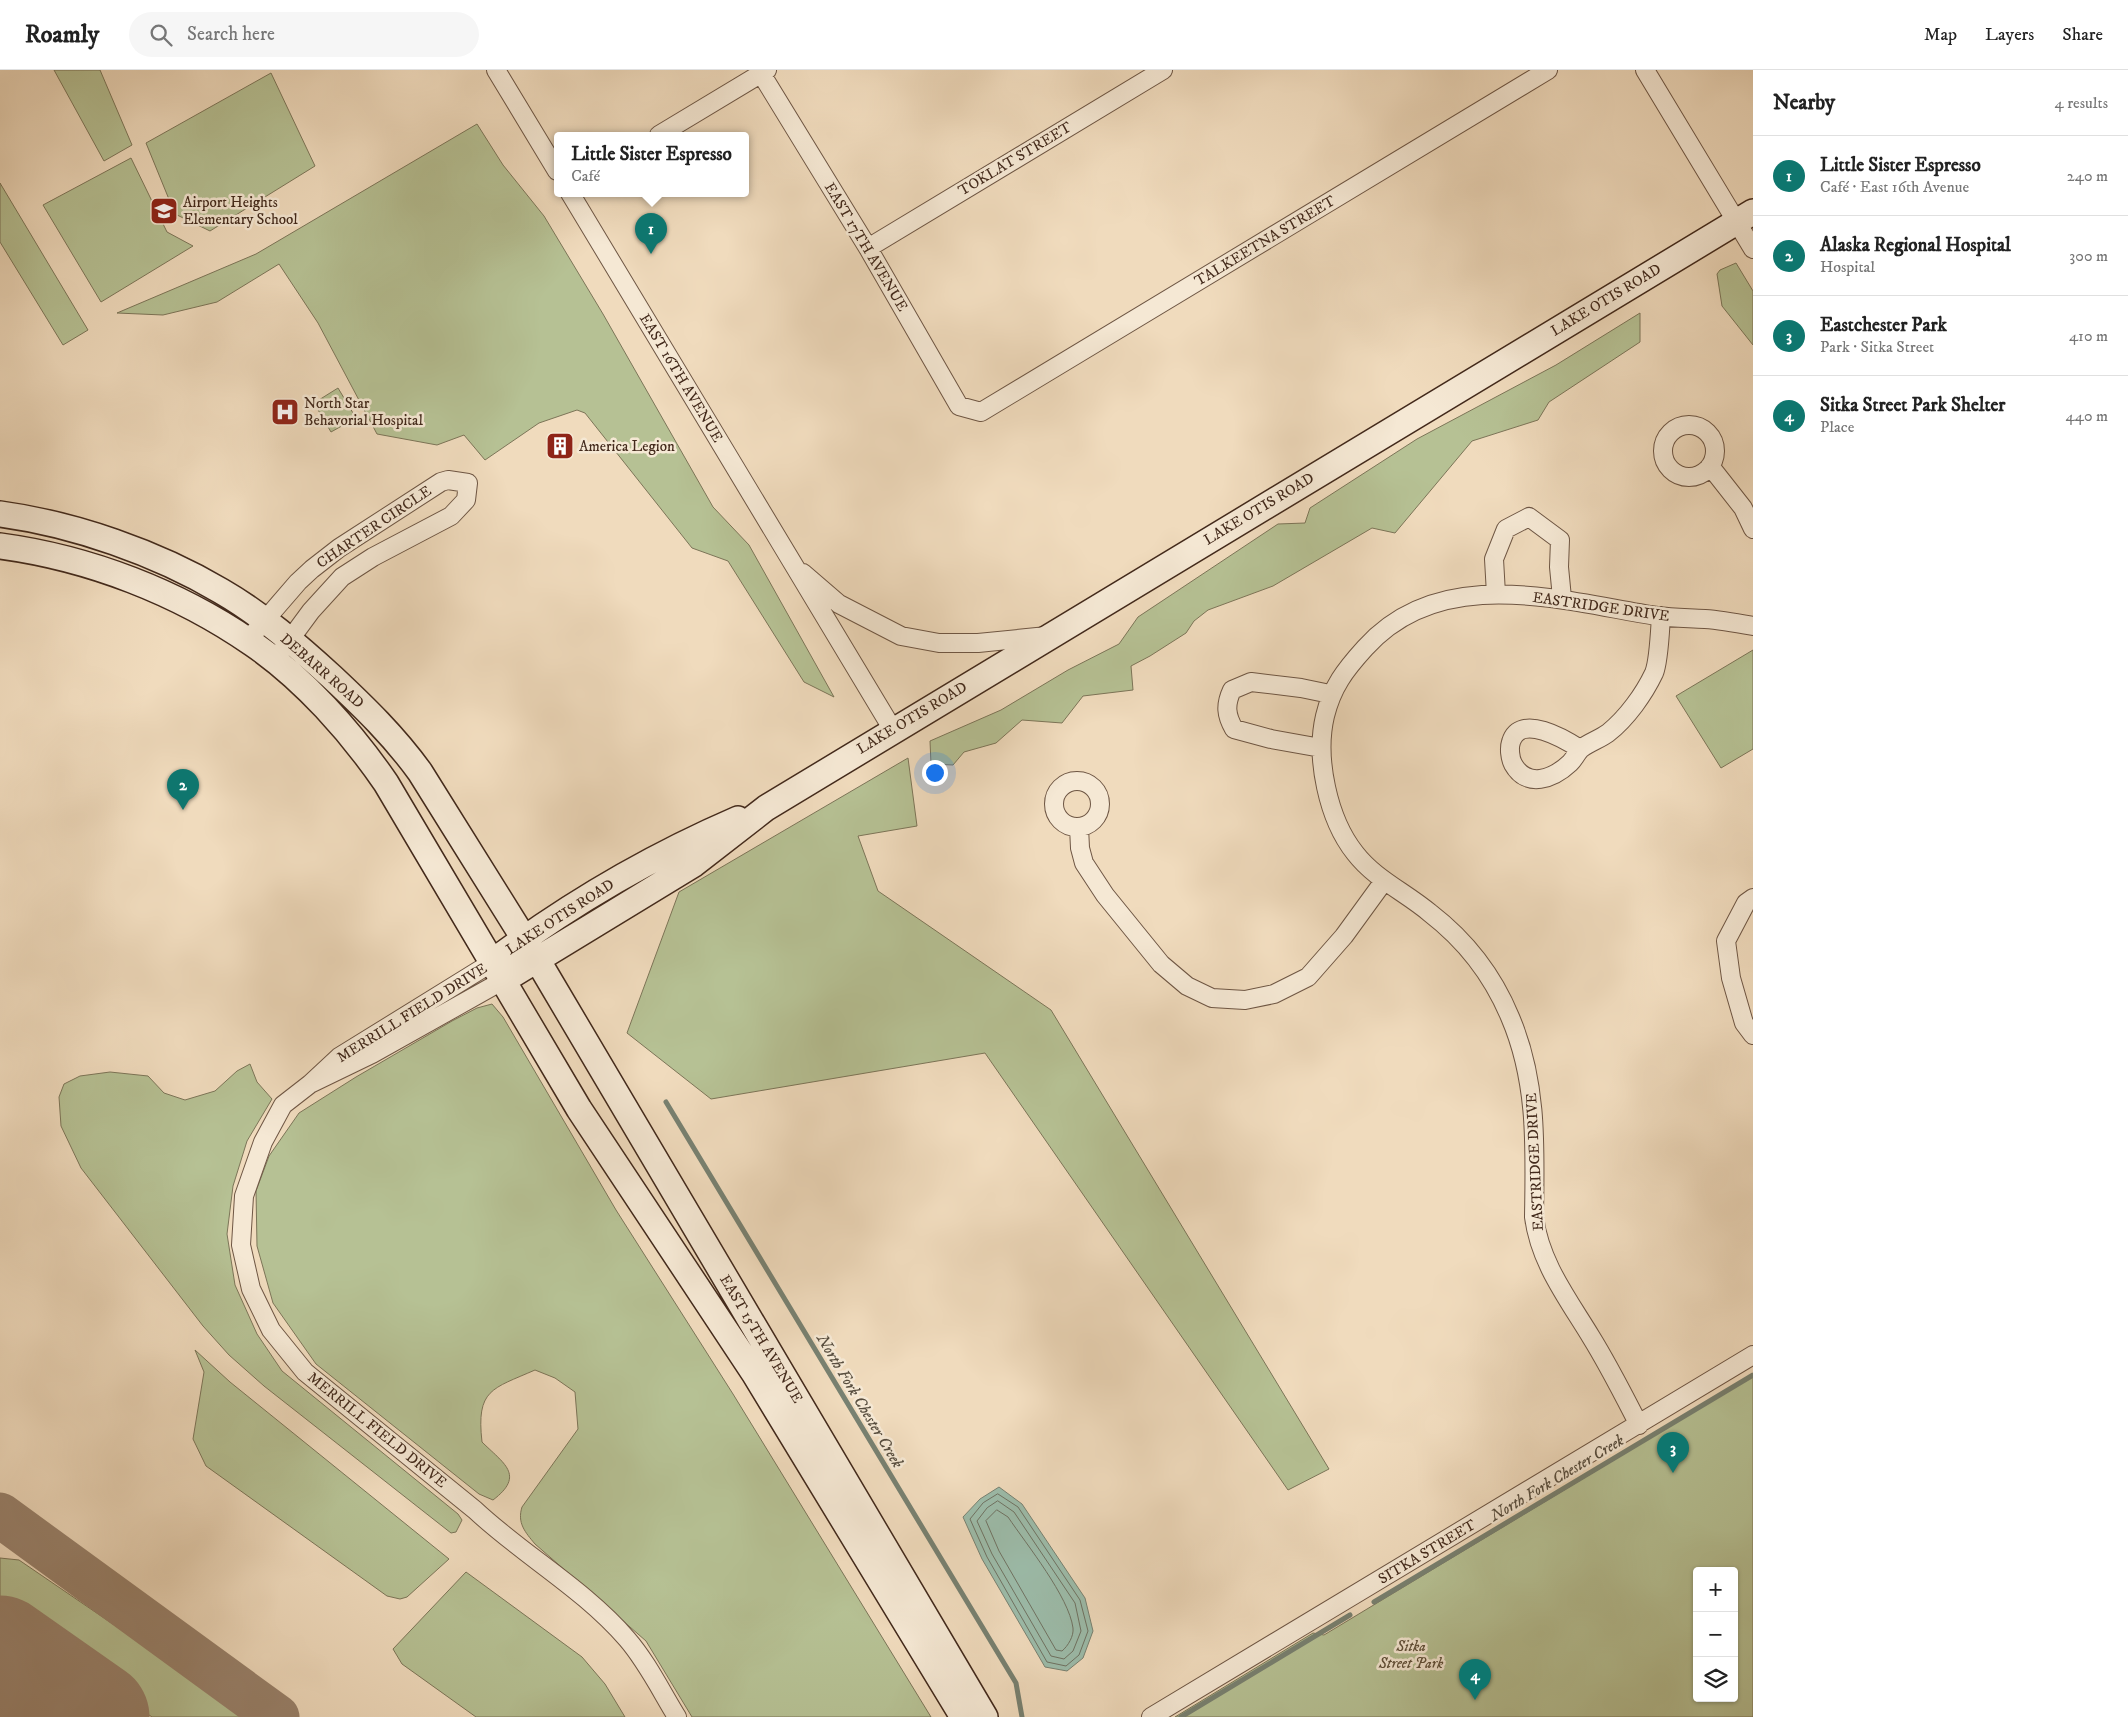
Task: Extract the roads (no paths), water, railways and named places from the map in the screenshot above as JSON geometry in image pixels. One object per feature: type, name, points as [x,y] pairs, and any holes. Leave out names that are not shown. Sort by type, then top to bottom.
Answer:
[{"type":"main road","name":"LAKE OTIS ROAD","points":[[497,972],[538,961],[694,864],[766,808],[1745,217]]},
{"type":"main road","name":"DEBARR ROAD","points":[[0,514],[52,524],[161,561],[223,592],[264,620],[340,685],[400,744],[420,772],[538,961]]},
{"type":"main road","name":"DEBARR ROAD","points":[[0,546],[23,549],[97,567],[179,602],[217,621],[248,640],[274,662],[319,701],[369,759],[437,868],[497,972]]},
{"type":"main road","name":"LAKE OTIS ROAD","points":[[497,972],[524,938],[638,868],[683,844],[766,808]]},
{"type":"main road","name":"EAST 15TH AVENUE","points":[[538,961],[985,1717]]},
{"type":"main road","name":"EAST 15TH AVENUE","points":[[497,972],[579,1109],[754,1372],[963,1717]]},
{"type":"street","points":[[496,70],[554,166]]},
{"type":"street","name":"TOKLAT STREET","points":[[868,248],[1163,70]]},
{"type":"street","name":"TALKEETNA STREET","points":[[981,412],[1548,70]]},
{"type":"street","points":[[1645,70],[1745,217],[1753,249]]},
{"type":"street","points":[[664,132],[762,71]]},
{"type":"street","name":"EAST 17TH AVENUE","points":[[762,71],[868,248],[959,406],[981,412]]},
{"type":"street","name":"EAST 16TH AVENUE","points":[[572,197],[893,730]]},
{"type":"street","points":[[1710,466],[1743,508],[1753,529]]},
{"type":"street","name":"CHARTER CIRCLE","points":[[248,640],[298,582],[355,537],[441,482],[448,480],[468,483],[466,500],[451,516],[372,557],[342,577],[288,640],[274,662]]},
{"type":"street","points":[[1496,594],[1494,559],[1506,529],[1529,517],[1560,540],[1559,567],[1562,598]]},
{"type":"street","name":"EAST 16TH AVENUE","points":[[791,563],[838,604],[901,636],[939,643],[978,643],[1049,636]]},
{"type":"street","name":"EASTRIDGE DRIVE","points":[[1640,1425],[1592,1339],[1554,1277],[1536,1232],[1534,1217],[1534,1124],[1530,1084],[1510,1017],[1490,979],[1462,941],[1429,912],[1384,882],[1355,853],[1337,822],[1327,795],[1321,748],[1324,720],[1330,694],[1347,668],[1373,638],[1401,618],[1424,606],[1449,599],[1496,594],[1562,598],[1661,616],[1707,619],[1753,626]]},
{"type":"street","points":[[1580,749],[1609,732],[1640,696],[1655,671],[1661,616]]},
{"type":"street","points":[[1321,748],[1234,729],[1227,717],[1227,702],[1232,690],[1252,682],[1330,694]]},
{"type":"street","points":[[1079,827],[1080,848],[1084,863],[1104,895],[1161,964],[1187,986],[1212,998],[1245,1000],[1274,994],[1308,977],[1344,936],[1384,882]]},
{"type":"street","points":[[1753,898],[1746,903],[1726,941],[1731,978],[1744,1023],[1753,1035]]},
{"type":"street","name":"MERRILL FIELD DRIVE","points":[[497,972],[380,1050],[310,1084],[283,1105],[262,1142],[244,1196],[241,1245],[251,1289],[271,1330],[306,1372],[492,1526],[598,1609],[628,1640],[677,1717]]},
{"type":"street","name":"SITKA STREET","points":[[1151,1717],[1640,1425],[1753,1355]]},
{"type":"water","points":[[999,1487],[1022,1504],[1085,1598],[1093,1631],[1083,1658],[1067,1671],[1045,1667],[982,1559],[963,1517],[980,1499]]},
{"type":"waterway","name":"North Fork Chester Creek","points":[[666,1102],[1016,1683],[1022,1717]]},
{"type":"waterway","name":"North Fork Chester Creek","points":[[1374,1602],[1753,1375]]},
{"type":"waterway","name":"North Fork Chester Creek","points":[[1181,1717],[1350,1615]]},
{"type":"place","name":"Airport Heights Elementary School","points":[[164,211]]},
{"type":"place","name":"Little Sister Espresso","points":[[651,254]]},
{"type":"place","name":"North Star Behavorial Hospital","points":[[285,412]]},
{"type":"place","name":"America Legion","points":[[560,446]]},
{"type":"place","name":"Alaska Regional Hospital","points":[[183,810]]},
{"type":"place","name":"Eastchester Park","points":[[1673,1473]]},
{"type":"place","name":"Sitka Street Park Shelter","points":[[1475,1700]]},
{"type":"park label","name":"Sitka Street Park","points":[[1411,1654]]}]
